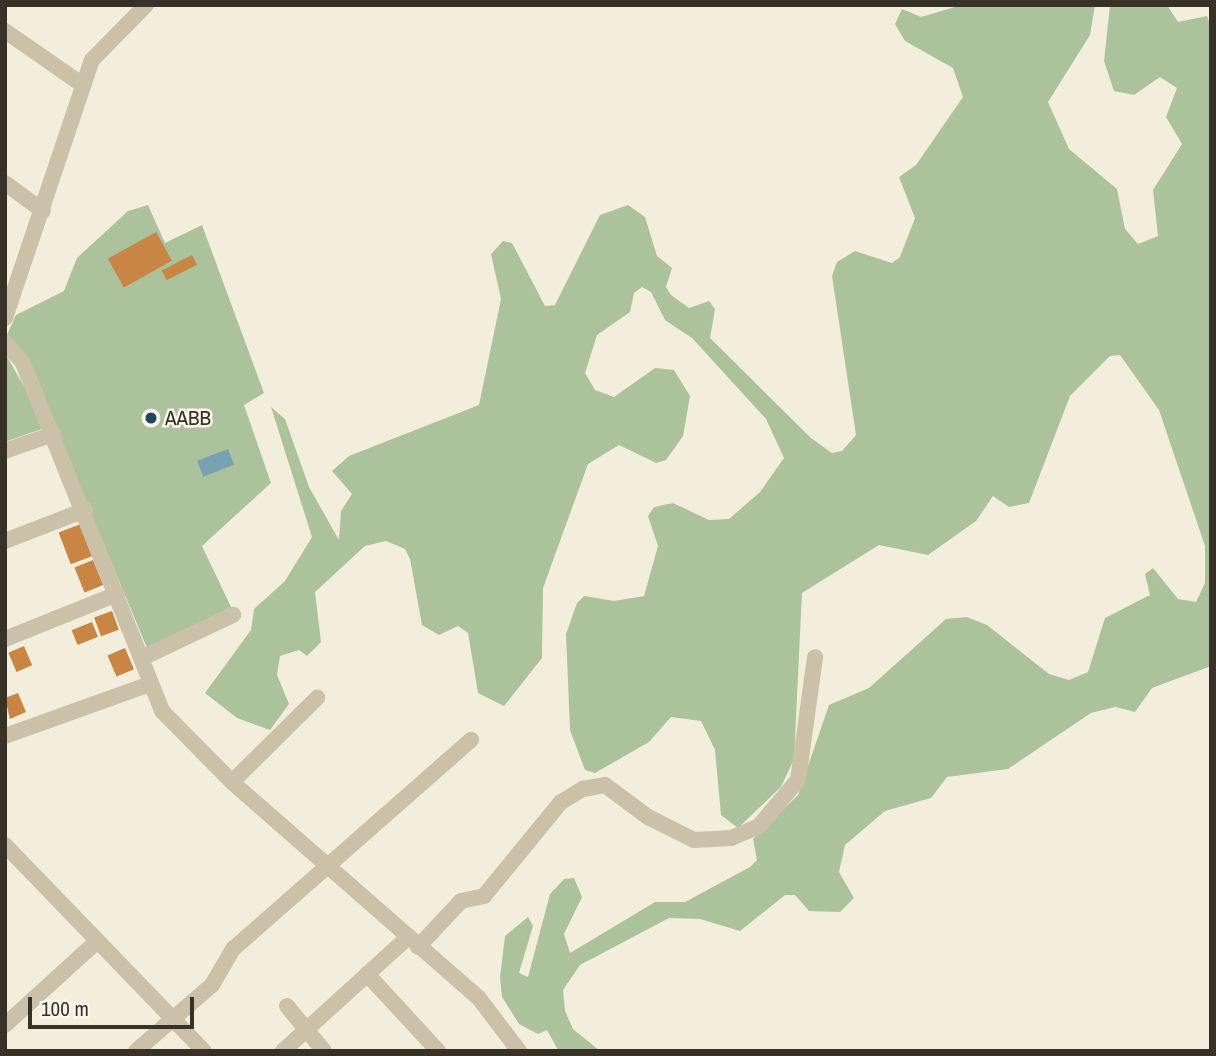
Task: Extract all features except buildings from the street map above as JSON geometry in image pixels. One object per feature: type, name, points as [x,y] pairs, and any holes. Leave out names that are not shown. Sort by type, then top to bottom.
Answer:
[{"type":"street","points":[[5,318],[92,60],[113,33],[146,5]]},
{"type":"street","points":[[5,31],[83,85]]},
{"type":"street","points":[[5,183],[43,211]]},
{"type":"street","points":[[5,342],[23,363],[85,510],[150,684],[173,727],[478,997],[519,1051]]},
{"type":"street","points":[[5,450],[53,434]]},
{"type":"street","points":[[5,541],[85,510]]},
{"type":"street","points":[[5,639],[117,594]]},
{"type":"street","points":[[142,658],[233,615]]},
{"type":"street","points":[[283,1051],[367,974],[413,942],[461,901],[484,896],[561,802],[583,789],[605,785],[694,840],[731,838],[759,826],[798,780],[808,742],[808,679],[815,657]]},
{"type":"street","points":[[5,736],[150,684]]},
{"type":"street","points":[[232,782],[317,698]]},
{"type":"street","points":[[135,1051],[212,985],[233,949],[326,864],[471,740]]},
{"type":"street","points":[[8,852],[94,944],[204,1051]]},
{"type":"street","points":[[5,1025],[94,944]]},
{"type":"street","points":[[367,974],[438,1051]]},
{"type":"street","points":[[287,1006],[324,1051]]},
{"type":"green space","points":[[962,5],[1095,5],[1090,35],[1048,102],[1069,149],[1117,189],[1125,229],[1138,244],[1158,236],[1153,190],[1182,144],[1166,117],[1177,88],[1160,77],[1134,95],[1114,91],[1104,61],[1110,5],[1167,5],[1178,22],[1207,16],[1211,26],[1211,666],[1152,688],[1135,712],[1115,707],[1091,713],[1008,769],[947,777],[931,798],[885,811],[845,845],[839,872],[854,898],[840,912],[809,911],[795,895],[785,895],[740,931],[700,919],[669,918],[580,965],[563,990],[565,1011],[573,1029],[600,1051],[558,1050],[547,1030],[538,1034],[519,1024],[502,997],[500,977],[505,936],[528,917],[533,926],[519,973],[528,977],[550,894],[564,879],[574,878],[582,897],[564,934],[570,953],[655,902],[685,902],[750,867],[757,860],[753,839],[798,795],[829,705],[869,688],[946,619],[967,617],[987,625],[1049,674],[1069,680],[1088,672],[1105,618],[1150,595],[1145,574],[1153,568],[1178,599],[1196,602],[1205,583],[1205,546],[1159,410],[1120,355],[1110,356],[1070,396],[1029,503],[1009,507],[993,496],[976,521],[928,555],[879,545],[802,593],[794,759],[781,787],[738,828],[721,815],[715,750],[701,721],[671,717],[649,742],[595,773],[585,770],[570,730],[566,634],[577,603],[584,596],[614,601],[644,596],[658,546],[648,516],[654,507],[673,503],[709,520],[729,519],[760,492],[784,458],[766,419],[692,338],[665,320],[651,292],[642,287],[634,293],[630,312],[597,335],[585,373],[595,390],[614,397],[655,368],[674,370],[690,396],[683,436],[666,460],[656,463],[619,445],[588,464],[543,588],[542,658],[504,706],[478,693],[468,633],[458,626],[439,635],[422,625],[410,559],[405,549],[386,541],[365,546],[315,592],[321,642],[307,656],[299,650],[280,656],[277,675],[289,704],[270,730],[237,718],[205,693],[251,630],[254,609],[285,581],[312,537],[271,407],[285,419],[309,487],[339,540],[341,511],[352,494],[332,471],[349,456],[479,405],[501,299],[491,254],[503,241],[512,243],[545,306],[555,305],[600,215],[628,205],[645,217],[657,256],[672,268],[666,287],[671,295],[689,308],[709,301],[715,309],[710,338],[811,438],[832,453],[842,451],[856,435],[832,276],[837,262],[855,251],[892,263],[900,257],[915,218],[899,177],[916,165],[963,97],[953,68],[905,41],[895,24],[902,9],[921,17]]},
{"type":"green space","name":"AABB","points":[[148,205],[165,243],[202,225],[264,393],[244,405],[271,483],[202,546],[232,609],[147,648],[57,432],[6,337],[16,315],[64,291],[77,258],[128,211]]},
{"type":"green space","points":[[5,353],[47,427],[5,442]]},
{"type":"water","points":[[228,449],[234,465],[203,477],[197,461]]},
{"type":"place","name":"AABB","points":[[151,418]]}]
